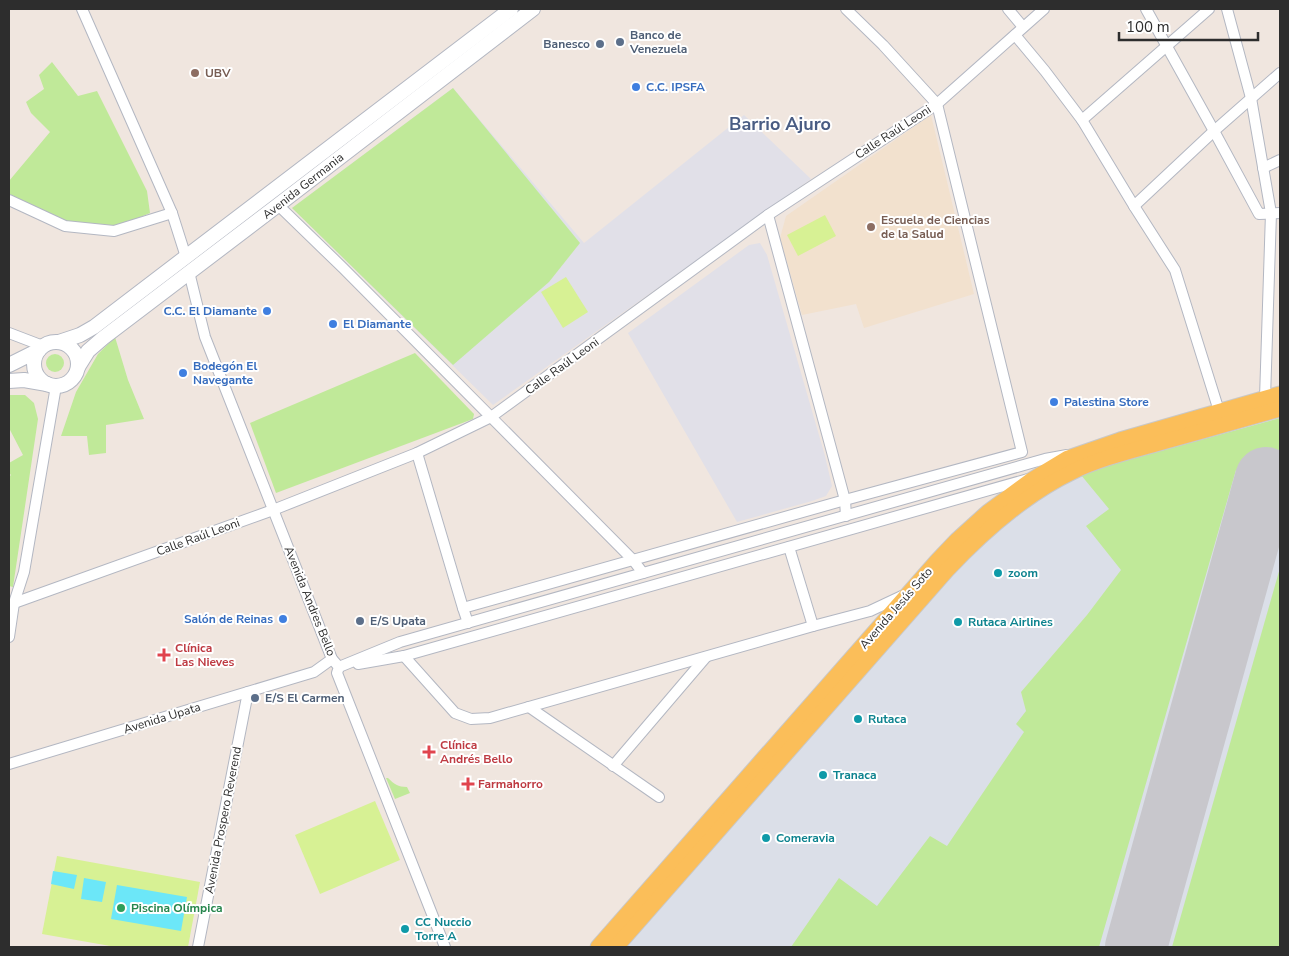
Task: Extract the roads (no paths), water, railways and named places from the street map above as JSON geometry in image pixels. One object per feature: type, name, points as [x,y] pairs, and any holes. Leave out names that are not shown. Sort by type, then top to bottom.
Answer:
[{"type":"main road","name":"Avenida Jesús Soto","points":[[598,947],[943,554],[973,525],[1006,498],[1068,458],[1088,450],[1280,394]]},
{"type":"main road","name":"Avenida Jesús Soto","points":[[616,947],[953,563],[982,535],[1014,509],[1073,472],[1124,453],[1280,409]]},
{"type":"street","points":[[82,9],[172,213],[186,257]]},
{"type":"street","name":"Avenida Germania","points":[[59,342],[72,339],[87,332],[510,9]]},
{"type":"street","name":"Avenida Germania","points":[[78,367],[85,355],[95,344],[533,9]]},
{"type":"street","points":[[464,608],[1022,452],[937,104],[846,9]]},
{"type":"street","points":[[1008,9],[1023,27]]},
{"type":"street","name":"Calle Raúl Leoni","points":[[14,603],[273,510],[417,452],[491,418],[768,215],[937,104],[1044,9]]},
{"type":"street","points":[[1146,9],[1259,214],[1275,213]]},
{"type":"street","points":[[1082,120],[1210,9]]},
{"type":"street","points":[[1227,9],[1251,98],[1263,168],[1275,213],[1265,398]]},
{"type":"street","points":[[1015,35],[1046,71],[1082,120],[1175,270],[1219,411]]},
{"type":"street","points":[[1134,206],[1214,131],[1280,73]]},
{"type":"street","points":[[1263,168],[1280,160]]},
{"type":"street","points":[[9,200],[65,226],[114,231],[172,213]]},
{"type":"street","points":[[278,205],[633,560],[643,573]]},
{"type":"street","points":[[768,215],[845,500],[846,516]]},
{"type":"street","name":"Avenida Andres Bello","points":[[189,272],[206,337],[445,947]]},
{"type":"street","points":[[9,333],[41,348]]},
{"type":"street","points":[[9,365],[48,343],[59,342],[70,346],[74,350],[78,367],[73,377],[64,384],[51,385],[24,380],[9,381]]},
{"type":"street","points":[[41,348],[34,360],[34,366],[38,376],[51,385]]},
{"type":"street","points":[[9,637],[14,603],[24,572],[51,385]]},
{"type":"street","points":[[336,666],[400,642],[1045,459],[1088,450]]},
{"type":"street","points":[[417,452],[468,623]]},
{"type":"street","points":[[336,666],[404,656],[1038,476],[1060,471],[1073,472]]},
{"type":"street","points":[[789,547],[813,626]]},
{"type":"street","points":[[404,656],[455,713],[470,719],[490,718],[870,611],[908,593]]},
{"type":"street","points":[[614,766],[706,657]]},
{"type":"street","name":"Avenida Upata","points":[[9,764],[336,666]]},
{"type":"street","name":"Avenida Prospero Reverend","points":[[198,947],[248,692]]},
{"type":"street","points":[[529,707],[659,797]]},
{"type":"water","points":[[53,871],[77,875],[74,889],[51,884]]},
{"type":"water","points":[[84,878],[106,882],[102,902],[81,899]]},
{"type":"water","points":[[117,885],[187,897],[181,931],[111,919]]},
{"type":"place","name":"Banco de Venezuela","points":[[620,42]]},
{"type":"place","name":"Banesco","points":[[600,44]]},
{"type":"place","name":"UBV","points":[[195,73]]},
{"type":"place","name":"C.C. IPSFA","points":[[636,87]]},
{"type":"place","name":"Escuela de Ciencias de la Salud","points":[[871,227]]},
{"type":"place","name":"C.C. El Diamante","points":[[267,311]]},
{"type":"place","name":"El Diamante","points":[[333,324]]},
{"type":"place","name":"Bodegón El Navegante","points":[[183,373]]},
{"type":"place","name":"Palestina Store","points":[[1054,402]]},
{"type":"place","name":"zoom","points":[[998,573]]},
{"type":"place","name":"Salón de Reinas","points":[[283,619]]},
{"type":"place","name":"E/S Upata","points":[[360,621]]},
{"type":"place","name":"Rutaca Airlines","points":[[958,622]]},
{"type":"place","name":"Clínica Las Nieves","points":[[164,655]]},
{"type":"place","name":"E/S El Carmen","points":[[255,698]]},
{"type":"place","name":"Rutaca","points":[[858,719]]},
{"type":"place","name":"Clínica Andrés Bello","points":[[429,752]]},
{"type":"place","name":"Tranaca","points":[[823,775]]},
{"type":"place","name":"Farmahorro","points":[[468,784]]},
{"type":"place","name":"Comeravia","points":[[766,838]]},
{"type":"place","name":"Piscina Olímpica","points":[[121,908]]},
{"type":"place","name":"CC Nuccio Torre A","points":[[405,929]]},
{"type":"district","name":"Barrio Ajuro","points":[[780,124]]}]
